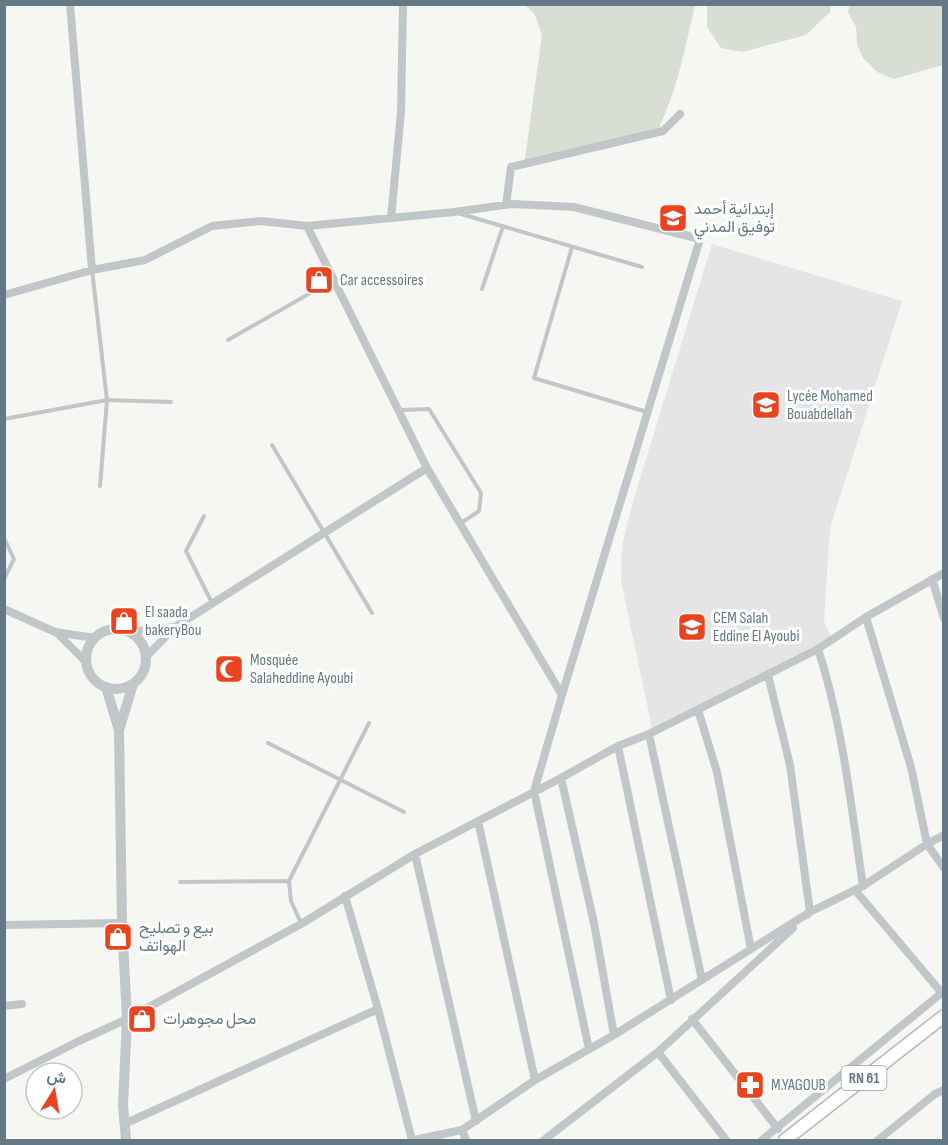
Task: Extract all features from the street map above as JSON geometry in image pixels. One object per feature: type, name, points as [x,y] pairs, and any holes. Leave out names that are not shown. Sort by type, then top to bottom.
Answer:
[{"type":"main road","name":"RN 61","points":[[785,1140],[944,1016]]},
{"type":"street","points":[[70,4],[92,270]]},
{"type":"street","points":[[391,218],[400,112],[403,4]]},
{"type":"street","points":[[507,205],[511,167],[663,131],[680,114]]},
{"type":"street","points":[[4,295],[92,270],[145,260],[212,226],[261,221],[307,226],[507,205],[574,207],[700,239],[534,791],[589,1049]]},
{"type":"street","points":[[307,226],[427,468],[562,695]]},
{"type":"street","points":[[146,657],[175,627],[427,468]]},
{"type":"street","points":[[4,1078],[127,1019],[301,924],[415,854],[618,746],[649,734],[818,649],[866,617],[944,573]]},
{"type":"street","points":[[932,579],[944,618]]},
{"type":"street","points":[[4,609],[55,632],[94,638]]},
{"type":"street","points":[[866,617],[910,767],[927,844],[944,868]]},
{"type":"street","points":[[86,662],[87,653],[94,638],[107,630],[129,632],[175,627]]},
{"type":"street","points":[[55,632],[86,662],[92,677],[106,687],[115,689],[133,684]]},
{"type":"street","points":[[119,730],[133,684],[143,672],[146,657],[141,642],[129,632]]},
{"type":"street","points":[[762,1140],[942,992],[859,888],[842,746],[827,677],[818,649]]},
{"type":"street","points":[[768,675],[790,765],[810,912]]},
{"type":"street","points":[[106,687],[119,730],[122,923],[127,1019],[124,1124],[126,1140]]},
{"type":"street","points":[[698,710],[717,772],[751,949]]},
{"type":"street","points":[[649,734],[702,980]]},
{"type":"street","points":[[618,746],[671,1000]]},
{"type":"street","points":[[561,778],[594,923],[614,1035]]},
{"type":"street","points":[[478,821],[535,1080]]},
{"type":"street","points":[[345,896],[413,1140],[462,1130],[535,1080],[614,1035],[810,912],[859,888],[944,835]]},
{"type":"street","points":[[415,854],[476,1121]]},
{"type":"street","points":[[544,1140],[658,1052],[810,912]]},
{"type":"street","points":[[4,925],[122,923]]},
{"type":"street","points":[[4,1006],[22,1004]]},
{"type":"street","points":[[124,1124],[378,1009]]},
{"type":"street","points":[[693,1019],[778,1129]]},
{"type":"street","points":[[658,1052],[726,1140]]},
{"type":"street","points":[[878,1140],[935,1094],[944,1090]]},
{"type":"street","points":[[462,1130],[466,1140]]},
{"type":"lane","points":[[454,212],[642,267]]},
{"type":"lane","points":[[482,289],[502,226]]},
{"type":"lane","points":[[572,247],[534,378],[648,412]]},
{"type":"lane","points":[[92,270],[107,400],[100,486]]},
{"type":"lane","points":[[228,339],[306,295],[332,277]]},
{"type":"lane","points":[[4,419],[107,400],[171,402]]},
{"type":"lane","points":[[397,410],[429,409],[481,493],[479,511],[460,524]]},
{"type":"lane","points":[[272,445],[372,613]]},
{"type":"lane","points":[[204,516],[186,551],[212,604]]},
{"type":"lane","points":[[4,538],[14,559],[4,579]]},
{"type":"lane","points":[[301,924],[291,901],[289,881],[369,723]]},
{"type":"lane","points":[[268,743],[404,813]]},
{"type":"lane","points":[[180,882],[289,881]]},
{"type":"shaded area","points":[[707,4],[831,5],[830,12],[806,35],[743,52],[721,48],[707,27]]},
{"type":"shaded area","points":[[525,5],[695,5],[674,89],[655,136],[524,166],[542,35],[534,13]]},
{"type":"shaded area","points":[[849,5],[943,5],[943,65],[894,79],[877,72],[863,58],[857,44],[856,27],[848,12]]},
{"type":"shaded area","name":"Lycée Mohamed Bouabdellah","points":[[712,244],[902,301],[830,528],[824,621],[831,638],[652,728],[621,581],[622,546],[631,508]]},
{"type":"place","name":"إبتدائية أحمد توفيق المدني","points":[[673,218]]},
{"type":"place","name":"Car accessoires","points":[[319,280]]},
{"type":"place","name":"Lycée Mohamed Bouabdellah","points":[[766,405]]},
{"type":"place","name":"El saada bakeryBou","points":[[124,621]]},
{"type":"place","name":"CEM Salah Eddine El Ayoubi","points":[[692,627]]},
{"type":"place","name":"Mosquée Salaheddine Ayoubi","points":[[229,669]]},
{"type":"place","name":"بيع و تصليح الهواتف","points":[[118,937]]},
{"type":"place","name":"محل مجوهرات","points":[[142,1019]]},
{"type":"place","name":"M.YAGOUB","points":[[750,1085]]}]
